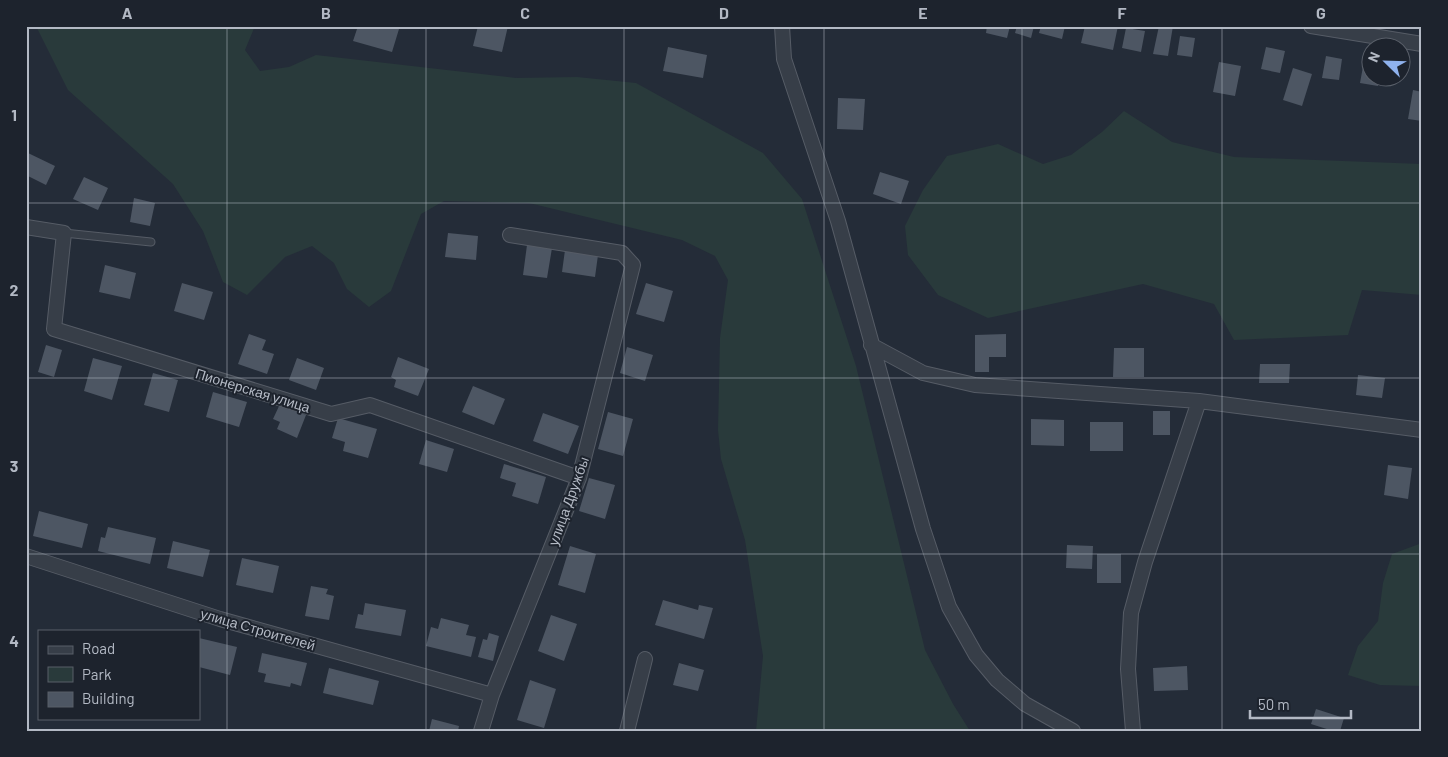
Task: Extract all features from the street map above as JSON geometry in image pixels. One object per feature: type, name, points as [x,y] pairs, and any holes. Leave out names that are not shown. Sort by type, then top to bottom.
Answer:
[{"type":"street","points":[[782,26],[784,58],[838,221],[923,529],[950,607],[976,655],[997,680],[1025,704],[1073,731]]},
{"type":"street","points":[[1311,26],[1422,44]]},
{"type":"street","points":[[26,227],[64,232]]},
{"type":"street","name":"Пионерская улица","points":[[64,232],[54,329],[331,414],[370,405],[579,478]]},
{"type":"street","name":"улица Дружбы","points":[[481,731],[492,695],[579,478],[632,265],[622,253],[510,235]]},
{"type":"street","points":[[871,345],[923,373],[975,385],[1199,401],[1422,430]]},
{"type":"street","points":[[1134,731],[1128,669],[1131,613],[1145,562],[1199,401]]},
{"type":"street","name":"улица Строителей","points":[[26,556],[220,619],[492,695]]},
{"type":"street","points":[[627,731],[645,659]]},
{"type":"lane","points":[[64,232],[151,242]]},
{"type":"green space","points":[[36,26],[255,26],[245,50],[260,71],[289,67],[316,55],[516,78],[577,77],[636,83],[763,153],[802,199],[856,366],[925,650],[953,704],[970,731],[756,731],[763,656],[745,540],[721,459],[718,430],[720,338],[728,280],[715,256],[682,240],[529,203],[444,201],[421,214],[391,291],[369,307],[347,289],[334,263],[312,246],[285,257],[247,295],[223,282],[203,231],[173,184],[68,90]]},
{"type":"green space","points":[[1124,111],[1172,142],[1234,157],[1422,164],[1422,295],[1362,290],[1348,335],[1234,340],[1214,304],[1143,284],[988,318],[938,295],[908,255],[905,226],[923,190],[947,156],[998,144],[1043,164],[1071,155],[1102,132]]},
{"type":"green space","points":[[1422,543],[1422,686],[1380,685],[1348,675],[1358,646],[1378,621],[1383,583],[1392,554]]},
{"type":"building","points":[[358,26],[391,26],[399,29],[392,52],[353,41]]},
{"type":"building","points":[[478,26],[508,26],[502,52],[473,46]]},
{"type":"building","points":[[987,26],[1010,26],[1007,38],[986,33]]},
{"type":"building","points":[[1017,26],[1034,26],[1031,38],[1015,33]]},
{"type":"building","points":[[1041,26],[1065,26],[1062,39],[1039,33]]},
{"type":"building","points":[[1085,26],[1118,26],[1113,50],[1081,43]]},
{"type":"building","points":[[1159,26],[1173,26],[1168,56],[1153,54]]},
{"type":"building","points":[[1126,28],[1145,31],[1141,52],[1122,48]]},
{"type":"building","points":[[1180,36],[1195,38],[1192,57],[1177,55]]},
{"type":"building","points":[[668,47],[707,55],[703,78],[663,71]]},
{"type":"building","points":[[1266,47],[1285,51],[1280,73],[1261,69]]},
{"type":"building","points":[[1326,56],[1342,59],[1339,80],[1322,78]]},
{"type":"building","points":[[1219,62],[1241,66],[1235,96],[1213,92]]},
{"type":"building","points":[[1293,68],[1312,74],[1302,106],[1283,100]]},
{"type":"building","points":[[1413,90],[1422,92],[1422,121],[1408,119]]},
{"type":"building","points":[[838,98],[865,99],[863,130],[837,129]]},
{"type":"building","points":[[28,153],[55,166],[46,185],[26,175]]},
{"type":"building","points":[[880,172],[909,181],[901,204],[873,194]]},
{"type":"building","points":[[84,177],[108,188],[98,210],[73,199]]},
{"type":"building","points":[[134,198],[155,203],[150,226],[130,222]]},
{"type":"building","points":[[448,233],[478,236],[476,260],[445,257]]},
{"type":"building","points":[[527,245],[552,248],[547,278],[523,275]]},
{"type":"building","points":[[565,250],[598,255],[595,277],[562,272]]},
{"type":"building","points":[[105,265],[136,273],[130,299],[99,292]]},
{"type":"building","points":[[182,283],[213,292],[204,320],[174,311]]},
{"type":"building","points":[[646,283],[673,291],[664,322],[636,314]]},
{"type":"building","points":[[249,334],[266,340],[262,350],[274,354],[267,374],[238,364]]},
{"type":"building","points":[[1006,334],[1006,357],[989,357],[989,372],[975,372],[975,335]]},
{"type":"building","points":[[46,345],[62,350],[54,377],[38,372]]},
{"type":"building","points":[[627,347],[653,355],[645,381],[620,373]]},
{"type":"building","points":[[1114,348],[1144,348],[1144,377],[1113,377]]},
{"type":"building","points":[[398,357],[429,369],[418,396],[394,387],[396,380],[391,377]]},
{"type":"building","points":[[93,358],[122,366],[112,400],[84,391]]},
{"type":"building","points":[[297,358],[324,368],[316,390],[289,380]]},
{"type":"building","points":[[1260,364],[1290,364],[1289,383],[1259,383]]},
{"type":"building","points":[[153,373],[178,380],[169,412],[144,405]]},
{"type":"building","points":[[1358,375],[1385,378],[1382,398],[1356,395]]},
{"type":"building","points":[[473,386],[505,399],[494,425],[462,412]]},
{"type":"building","points":[[213,392],[247,402],[239,427],[206,417]]},
{"type":"building","points":[[280,404],[306,415],[297,438],[277,429],[280,422],[273,419]]},
{"type":"building","points":[[1153,411],[1170,411],[1170,435],[1153,435]]},
{"type":"building","points":[[608,412],[633,419],[623,456],[598,449]]},
{"type":"building","points":[[543,413],[579,426],[568,454],[533,441]]},
{"type":"building","points":[[338,418],[377,429],[368,458],[343,451],[345,442],[332,438]]},
{"type":"building","points":[[1031,419],[1064,420],[1064,446],[1031,445]]},
{"type":"building","points":[[1090,422],[1123,422],[1123,451],[1090,451]]},
{"type":"building","points":[[426,440],[454,449],[447,472],[419,464]]},
{"type":"building","points":[[504,464],[546,477],[538,504],[512,496],[516,483],[500,478]]},
{"type":"building","points":[[1388,465],[1412,468],[1408,499],[1384,495]]},
{"type":"building","points":[[589,478],[615,485],[605,519],[579,511]]},
{"type":"building","points":[[39,511],[88,524],[82,548],[33,536]]},
{"type":"building","points":[[108,527],[156,538],[150,564],[98,551],[101,537],[105,538]]},
{"type":"building","points":[[173,541],[210,550],[203,577],[167,568]]},
{"type":"building","points":[[1067,545],[1093,546],[1092,569],[1066,568]]},
{"type":"building","points":[[570,546],[596,554],[585,593],[558,585]]},
{"type":"building","points":[[1097,554],[1121,554],[1121,583],[1097,583]]},
{"type":"building","points":[[242,558],[279,566],[273,593],[236,585]]},
{"type":"building","points":[[311,586],[328,589],[326,594],[334,596],[329,620],[305,616]]},
{"type":"building","points":[[663,600],[698,610],[699,605],[713,608],[704,639],[655,625]]},
{"type":"building","points":[[365,603],[406,610],[401,636],[355,628],[358,614],[363,615]]},
{"type":"building","points":[[551,615],[577,624],[564,661],[538,651]]},
{"type":"building","points":[[441,618],[469,625],[466,635],[476,637],[471,657],[426,646],[431,627],[438,629]]},
{"type":"building","points":[[489,633],[499,636],[493,661],[478,657],[483,639],[487,640]]},
{"type":"building","points":[[200,638],[237,647],[230,675],[200,667]]},
{"type":"building","points":[[262,653],[307,663],[301,686],[291,683],[290,687],[264,682],[266,674],[258,672]]},
{"type":"building","points":[[679,663],[704,670],[698,691],[673,685]]},
{"type":"building","points":[[1187,666],[1188,690],[1154,691],[1153,668]]},
{"type":"building","points":[[329,668],[379,681],[373,705],[323,693]]},
{"type":"building","points":[[530,680],[556,689],[544,728],[517,720]]},
{"type":"building","points":[[1316,709],[1344,718],[1340,731],[1333,731],[1311,724]]},
{"type":"building","points":[[432,719],[459,726],[458,731],[429,731]]}]
